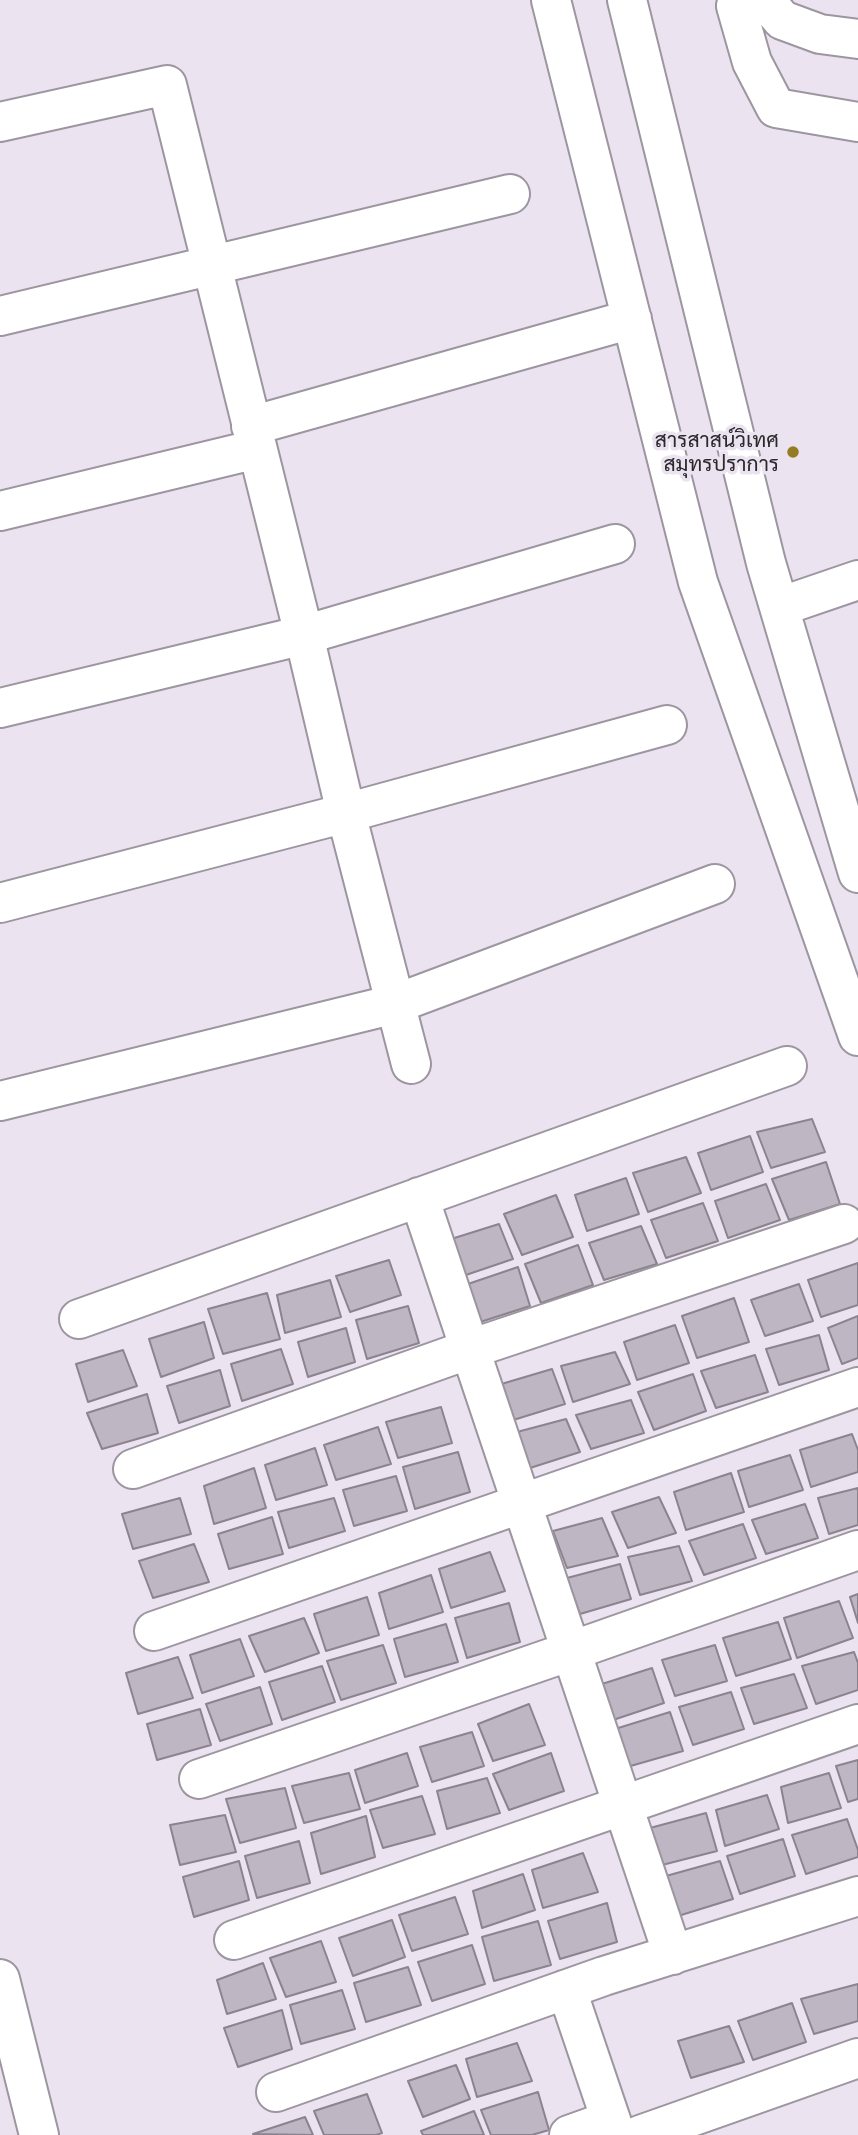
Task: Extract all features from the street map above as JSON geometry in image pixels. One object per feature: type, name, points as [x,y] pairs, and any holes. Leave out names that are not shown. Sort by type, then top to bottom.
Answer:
[{"type":"street","points":[[551,0],[698,582],[858,1036]]},
{"type":"street","points":[[627,0],[766,563],[852,833],[858,873]]},
{"type":"street","points":[[740,0],[736,6],[752,62],[776,108],[858,122]]},
{"type":"street","points":[[765,0],[782,20],[820,34],[858,38]]},
{"type":"street","points":[[0,122],[167,85],[346,813],[411,1064]]},
{"type":"street","points":[[0,316],[510,194]]},
{"type":"street","points":[[0,511],[254,438],[632,319]]},
{"type":"street","points":[[0,708],[304,635],[615,544]]},
{"type":"street","points":[[779,607],[858,580]]},
{"type":"street","points":[[0,903],[346,813],[667,724]]},
{"type":"street","points":[[0,1101],[395,1004],[715,884]]},
{"type":"street","points":[[79,1319],[787,1066]]},
{"type":"street","points":[[419,1197],[673,1955]]},
{"type":"street","points":[[133,1469],[470,1349],[844,1224]]},
{"type":"street","points":[[154,1631],[858,1387]]},
{"type":"street","points":[[199,1779],[858,1549]]},
{"type":"street","points":[[234,1940],[858,1724]]},
{"type":"street","points":[[276,2092],[564,1990],[858,1896]]},
{"type":"street","points":[[0,1979],[39,2135]]},
{"type":"street","points":[[564,1990],[622,2130]]},
{"type":"street","points":[[569,2135],[622,2130],[858,2058]]},
{"type":"building","points":[[812,1119],[825,1152],[771,1168],[757,1132]]},
{"type":"building","points":[[750,1136],[763,1172],[711,1190],[698,1153]]},
{"type":"building","points":[[686,1157],[701,1193],[648,1212],[633,1173]]},
{"type":"building","points":[[826,1162],[840,1204],[789,1220],[772,1179]]},
{"type":"building","points":[[626,1178],[639,1214],[587,1231],[575,1195]]},
{"type":"building","points":[[766,1184],[780,1220],[728,1238],[715,1201]]},
{"type":"building","points":[[556,1195],[573,1237],[522,1255],[504,1214]]},
{"type":"building","points":[[703,1203],[718,1241],[666,1258],[651,1220]]},
{"type":"building","points":[[499,1224],[513,1259],[460,1277],[448,1240]]},
{"type":"building","points":[[641,1226],[657,1264],[604,1280],[589,1243]]},
{"type":"building","points":[[578,1245],[593,1285],[541,1303],[525,1264]]},
{"type":"building","points":[[389,1260],[401,1295],[350,1312],[336,1276]]},
{"type":"building","points":[[858,1263],[858,1305],[821,1317],[808,1280]]},
{"type":"building","points":[[518,1267],[530,1306],[477,1323],[465,1285]]},
{"type":"building","points":[[330,1280],[341,1317],[285,1333],[277,1295]]},
{"type":"building","points":[[799,1284],[813,1321],[765,1336],[751,1300]]},
{"type":"building","points":[[267,1293],[280,1339],[223,1354],[208,1309]]},
{"type":"building","points":[[734,1298],[749,1342],[697,1358],[682,1316]]},
{"type":"building","points":[[408,1306],[419,1343],[367,1359],[356,1320]]},
{"type":"building","points":[[858,1316],[858,1358],[842,1364],[828,1328]]},
{"type":"building","points":[[204,1322],[214,1358],[161,1377],[149,1339]]},
{"type":"building","points":[[675,1325],[689,1363],[637,1380],[624,1342]]},
{"type":"building","points":[[346,1328],[355,1362],[308,1377],[298,1342]]},
{"type":"building","points":[[819,1335],[829,1370],[779,1385],[766,1349]]},
{"type":"building","points":[[281,1349],[293,1384],[242,1401],[231,1364]]},
{"type":"building","points":[[123,1350],[137,1386],[88,1402],[76,1364]]},
{"type":"building","points":[[615,1352],[630,1384],[573,1402],[561,1366]]},
{"type":"building","points":[[755,1355],[768,1392],[716,1408],[701,1371]]},
{"type":"building","points":[[552,1369],[565,1404],[510,1421],[498,1385]]},
{"type":"building","points":[[220,1370],[230,1406],[179,1423],[167,1386]]},
{"type":"building","points":[[693,1374],[706,1411],[654,1430],[638,1392]]},
{"type":"building","points":[[147,1394],[158,1433],[102,1449],[87,1413]]},
{"type":"building","points":[[631,1400],[644,1433],[591,1449],[576,1415]]},
{"type":"building","points":[[441,1407],[452,1443],[398,1458],[386,1422]]},
{"type":"building","points":[[566,1419],[580,1452],[530,1468],[517,1432]]},
{"type":"building","points":[[378,1427],[391,1464],[336,1480],[324,1445]]},
{"type":"building","points":[[852,1434],[858,1450],[858,1472],[811,1487],[800,1450]]},
{"type":"building","points":[[315,1448],[327,1485],[276,1500],[265,1465]]},
{"type":"building","points":[[458,1452],[470,1492],[415,1509],[403,1467]]},
{"type":"building","points":[[790,1455],[803,1490],[749,1507],[738,1471]]},
{"type":"building","points":[[254,1468],[266,1508],[214,1524],[204,1486]]},
{"type":"building","points":[[731,1473],[744,1512],[686,1530],[674,1492]]},
{"type":"building","points":[[396,1476],[407,1511],[354,1526],[343,1490]]},
{"type":"building","points":[[858,1488],[858,1525],[829,1534],[818,1498]]},
{"type":"building","points":[[659,1497],[676,1533],[628,1548],[612,1512]]},
{"type":"building","points":[[180,1498],[191,1534],[133,1549],[122,1514]]},
{"type":"building","points":[[334,1498],[345,1531],[289,1548],[278,1512]]},
{"type":"building","points":[[805,1504],[818,1538],[766,1554],[752,1520]]},
{"type":"building","points":[[272,1517],[283,1554],[229,1569],[218,1534]]},
{"type":"building","points":[[602,1518],[618,1556],[567,1568],[553,1531]]},
{"type":"building","points":[[743,1524],[756,1558],[704,1575],[689,1541]]},
{"type":"building","points":[[194,1544],[209,1582],[153,1598],[139,1561]]},
{"type":"building","points":[[679,1546],[692,1581],[640,1595],[628,1557]]},
{"type":"building","points":[[490,1552],[505,1591],[451,1608],[439,1569]]},
{"type":"building","points":[[620,1564],[631,1599],[580,1614],[567,1578]]},
{"type":"building","points":[[431,1575],[443,1612],[389,1629],[379,1593]]},
{"type":"building","points":[[858,1594],[858,1623],[850,1597]]},
{"type":"building","points":[[367,1597],[379,1635],[326,1651],[314,1614]]},
{"type":"building","points":[[839,1601],[853,1638],[797,1658],[784,1618]]},
{"type":"building","points":[[509,1603],[520,1642],[467,1658],[455,1618]]},
{"type":"building","points":[[304,1618],[319,1653],[265,1672],[249,1636]]},
{"type":"building","points":[[778,1622],[791,1659],[736,1676],[723,1638]]},
{"type":"building","points":[[446,1624],[458,1662],[405,1677],[394,1639]]},
{"type":"building","points":[[240,1639],[254,1676],[202,1693],[190,1655]]},
{"type":"building","points":[[383,1645],[396,1683],[341,1700],[327,1661]]},
{"type":"building","points":[[715,1645],[727,1681],[675,1696],[662,1660]]},
{"type":"building","points":[[854,1652],[858,1663],[858,1690],[816,1704],[802,1666]]},
{"type":"building","points":[[178,1657],[193,1698],[138,1714],[126,1673]]},
{"type":"building","points":[[322,1666],[335,1702],[282,1720],[269,1682]]},
{"type":"building","points":[[652,1668],[664,1703],[613,1720],[602,1684]]},
{"type":"building","points":[[794,1674],[807,1708],[754,1724],[741,1688]]},
{"type":"building","points":[[260,1687],[272,1724],[220,1741],[206,1704]]},
{"type":"building","points":[[731,1692],[744,1729],[693,1745],[679,1707]]},
{"type":"building","points":[[529,1704],[545,1745],[493,1761],[478,1724]]},
{"type":"building","points":[[200,1709],[211,1745],[157,1760],[147,1724]]},
{"type":"building","points":[[670,1712],[683,1751],[627,1767],[615,1729]]},
{"type":"building","points":[[472,1732],[484,1766],[432,1782],[420,1747]]},
{"type":"building","points":[[407,1753],[418,1786],[365,1803],[355,1770]]},
{"type":"building","points":[[551,1753],[564,1791],[509,1810],[493,1774]]},
{"type":"building","points":[[858,1760],[858,1799],[848,1802],[836,1766]]},
{"type":"building","points":[[349,1773],[360,1809],[304,1823],[292,1786]]},
{"type":"building","points":[[829,1773],[841,1808],[788,1823],[781,1787]]},
{"type":"building","points":[[487,1778],[500,1813],[447,1829],[437,1791]]},
{"type":"building","points":[[285,1788],[296,1828],[240,1843],[226,1799]]},
{"type":"building","points":[[767,1795],[779,1829],[725,1846],[716,1810]]},
{"type":"building","points":[[422,1796],[435,1834],[383,1848],[370,1810]]},
{"type":"building","points":[[706,1813],[717,1851],[662,1865],[650,1828]]},
{"type":"building","points":[[225,1815],[236,1852],[180,1865],[170,1825]]},
{"type":"building","points":[[366,1816],[375,1857],[321,1874],[311,1833]]},
{"type":"building","points":[[847,1819],[858,1857],[806,1874],[792,1835]]},
{"type":"building","points":[[783,1839],[795,1876],[740,1894],[727,1856]]},
{"type":"building","points":[[299,1841],[310,1883],[257,1898],[245,1856]]},
{"type":"building","points":[[583,1853],[598,1892],[543,1908],[532,1870]]},
{"type":"building","points":[[239,1861],[249,1900],[194,1917],[183,1877]]},
{"type":"building","points":[[720,1861],[733,1899],[678,1916],[666,1876]]},
{"type":"building","points":[[523,1874],[535,1910],[482,1928],[473,1891]]},
{"type":"building","points":[[455,1897],[468,1934],[412,1951],[399,1915]]},
{"type":"building","points":[[607,1903],[617,1942],[560,1959],[548,1921]]},
{"type":"building","points":[[392,1920],[405,1957],[353,1976],[339,1938]]},
{"type":"building","points":[[538,1921],[551,1965],[494,1981],[482,1937]]},
{"type":"building","points":[[321,1941],[336,1982],[286,1997],[270,1958]]},
{"type":"building","points":[[472,1945],[485,1984],[432,2001],[418,1962]]},
{"type":"building","points":[[263,1963],[276,1999],[227,2014],[217,1980]]},
{"type":"building","points":[[408,1967],[421,2005],[366,2022],[354,1983]]},
{"type":"building","points":[[858,1984],[858,2021],[814,2034],[801,1999]]},
{"type":"building","points":[[342,1990],[355,2029],[301,2044],[290,2005]]},
{"type":"building","points":[[792,2003],[806,2042],[753,2060],[738,2021]]},
{"type":"building","points":[[282,2010],[292,2049],[238,2067],[224,2028]]},
{"type":"building","points":[[729,2026],[744,2062],[691,2078],[678,2041]]},
{"type":"building","points":[[517,2043],[532,2081],[477,2097],[466,2059]]},
{"type":"building","points":[[456,2065],[470,2099],[423,2117],[408,2081]]},
{"type":"building","points":[[538,2092],[549,2130],[532,2135],[491,2135],[481,2110]]},
{"type":"building","points":[[367,2094],[382,2133],[324,2135],[314,2111]]},
{"type":"building","points":[[474,2111],[484,2135],[423,2135],[421,2131]]},
{"type":"building","points":[[305,2117],[313,2135],[253,2134]]},
{"type":"place","name":"สารสาสน์วิเทศ สมุทรปราการ","points":[[793,452]]}]
